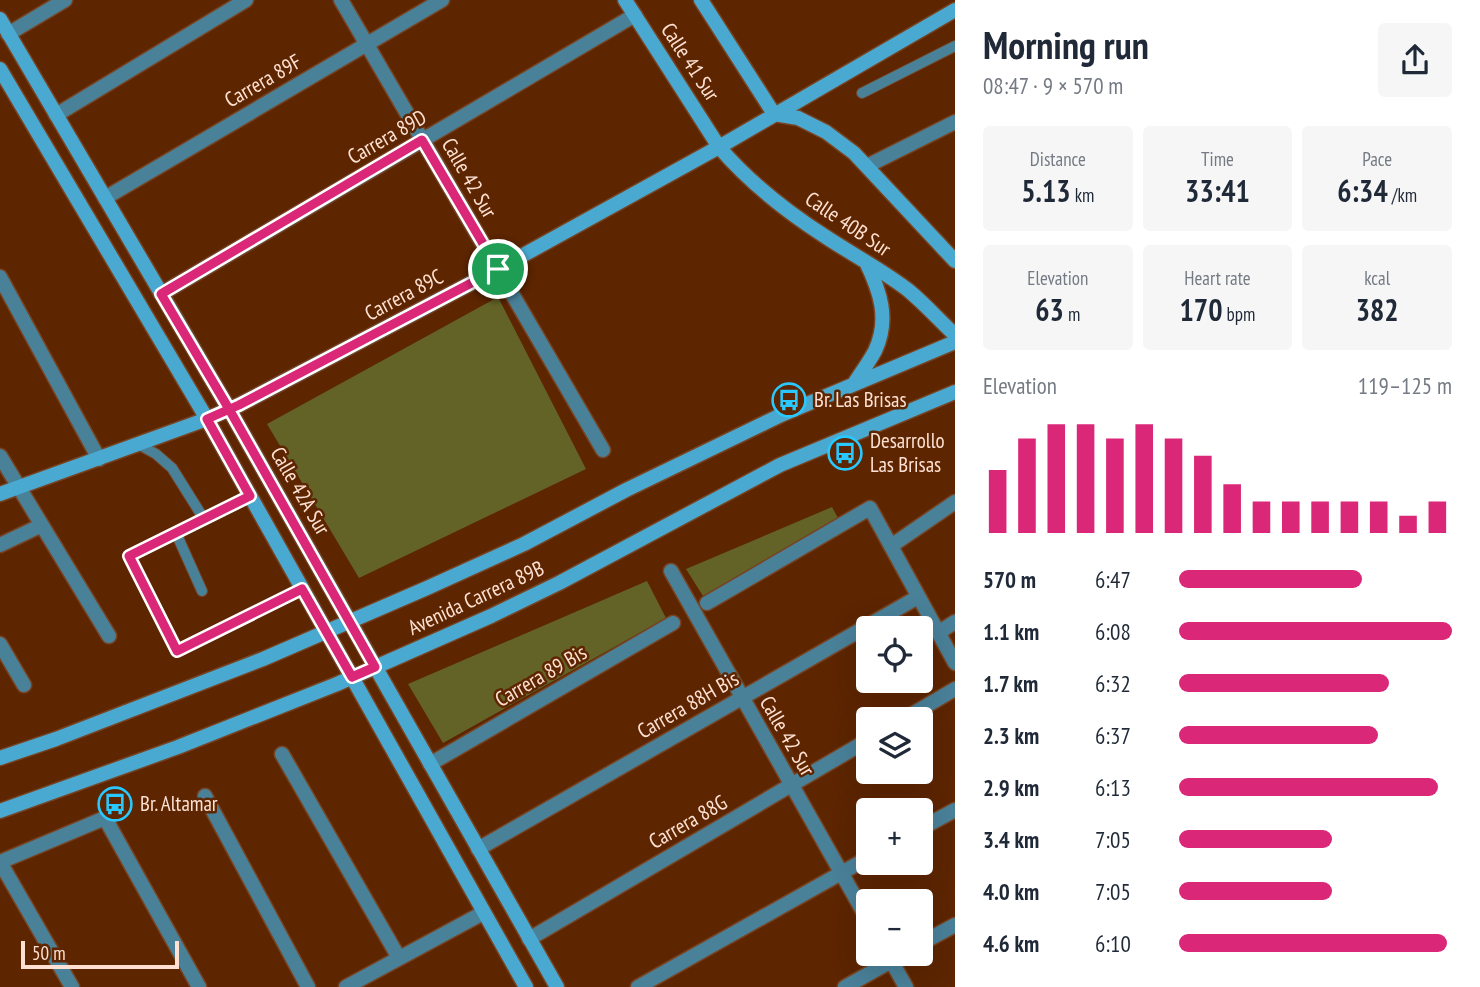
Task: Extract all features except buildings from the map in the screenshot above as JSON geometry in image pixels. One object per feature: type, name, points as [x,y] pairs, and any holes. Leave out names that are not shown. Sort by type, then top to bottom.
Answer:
[{"type":"street","points":[[8,34],[65,0]]},
{"type":"street","points":[[56,115],[246,0]]},
{"type":"street","name":"Calle 42 Sur","points":[[341,0],[603,450]]},
{"type":"street","name":"Carrera 89F","points":[[105,198],[442,0]]},
{"type":"street","name":"Calle 41 Sur","points":[[625,0],[719,147]]},
{"type":"street","name":"Calle 41 Sur","points":[[701,0],[774,114]]},
{"type":"street","name":"Carrera 89C","points":[[0,494],[229,409],[498,269],[719,147],[955,10]]},
{"type":"street","name":"Carrera 89D","points":[[161,294],[635,15]]},
{"type":"street","name":"Calle 42A Sur","points":[[0,19],[229,409],[556,987]]},
{"type":"street","points":[[0,69],[207,419],[526,987]]},
{"type":"street","name":"Calle 40B Sur","points":[[774,114],[798,118],[826,132],[854,153],[950,246],[955,261]]},
{"type":"street","points":[[867,166],[955,122]]},
{"type":"street","name":"Calle 40B Sur","points":[[719,147],[774,200],[907,290],[955,335]]},
{"type":"street","points":[[854,384],[874,352],[883,317],[881,298],[865,260]]},
{"type":"street","points":[[0,277],[99,459]]},
{"type":"street","name":"Avenida Carrera 89B","points":[[0,758],[55,739],[349,622],[524,544],[626,490],[780,415],[955,342]]},
{"type":"street","name":"Avenida Carrera 89B","points":[[0,811],[178,747],[375,667],[559,583],[779,465],[955,392]]},
{"type":"street","points":[[0,456],[109,636]]},
{"type":"street","points":[[891,546],[955,502]]},
{"type":"street","points":[[707,603],[870,508],[955,663]]},
{"type":"street","points":[[0,545],[42,525]]},
{"type":"street","name":"Calle 42 Sur","points":[[671,571],[856,899]]},
{"type":"street","name":"Carrera 88H Bis","points":[[478,849],[918,597]]},
{"type":"street","points":[[938,633],[955,622]]},
{"type":"street","name":"Carrera 89 Bis","points":[[430,764],[673,623]]},
{"type":"street","points":[[0,644],[24,685]]},
{"type":"street","points":[[924,707],[955,689]]},
{"type":"street","name":"Carrera 88G","points":[[529,939],[856,747]]},
{"type":"street","points":[[282,754],[399,958]]},
{"type":"street","points":[[205,796],[308,987]]},
{"type":"street","points":[[933,822],[955,810]]},
{"type":"street","points":[[72,987],[0,862],[105,818],[199,987]]},
{"type":"street","points":[[638,987],[856,865]]},
{"type":"street","points":[[346,987],[483,913]]},
{"type":"street","points":[[933,937],[955,925]]},
{"type":"street","points":[[845,987],[878,966]]},
{"type":"street","points":[[898,966],[906,987]]},
{"type":"lane","points":[[862,93],[955,46]]},
{"type":"lane","points":[[138,444],[156,454],[172,468],[204,519]]},
{"type":"lane","points":[[250,496],[129,556],[177,651],[302,589]]},
{"type":"lane","points":[[176,533],[202,591]]},
{"type":"lane","points":[[213,620],[218,631]]},
{"type":"shaded area","points":[[498,297],[586,469],[359,578],[267,424]]},
{"type":"shaded area","points":[[832,507],[838,518],[703,596],[686,569]]},
{"type":"shaded area","points":[[647,581],[666,618],[443,743],[408,684]]},
{"type":"place","name":"Br. Las Brisas","points":[[789,400]]},
{"type":"place","name":"Desarrollo Las Brisas","points":[[845,453]]},
{"type":"place","name":"Br. Altamar","points":[[115,804]]},
{"type":"route","points":[[498,269],[239,405],[229,409],[207,419],[250,496],[129,556],[177,651],[302,589],[352,677],[375,667],[229,409],[161,294],[422,140],[498,269]]}]
